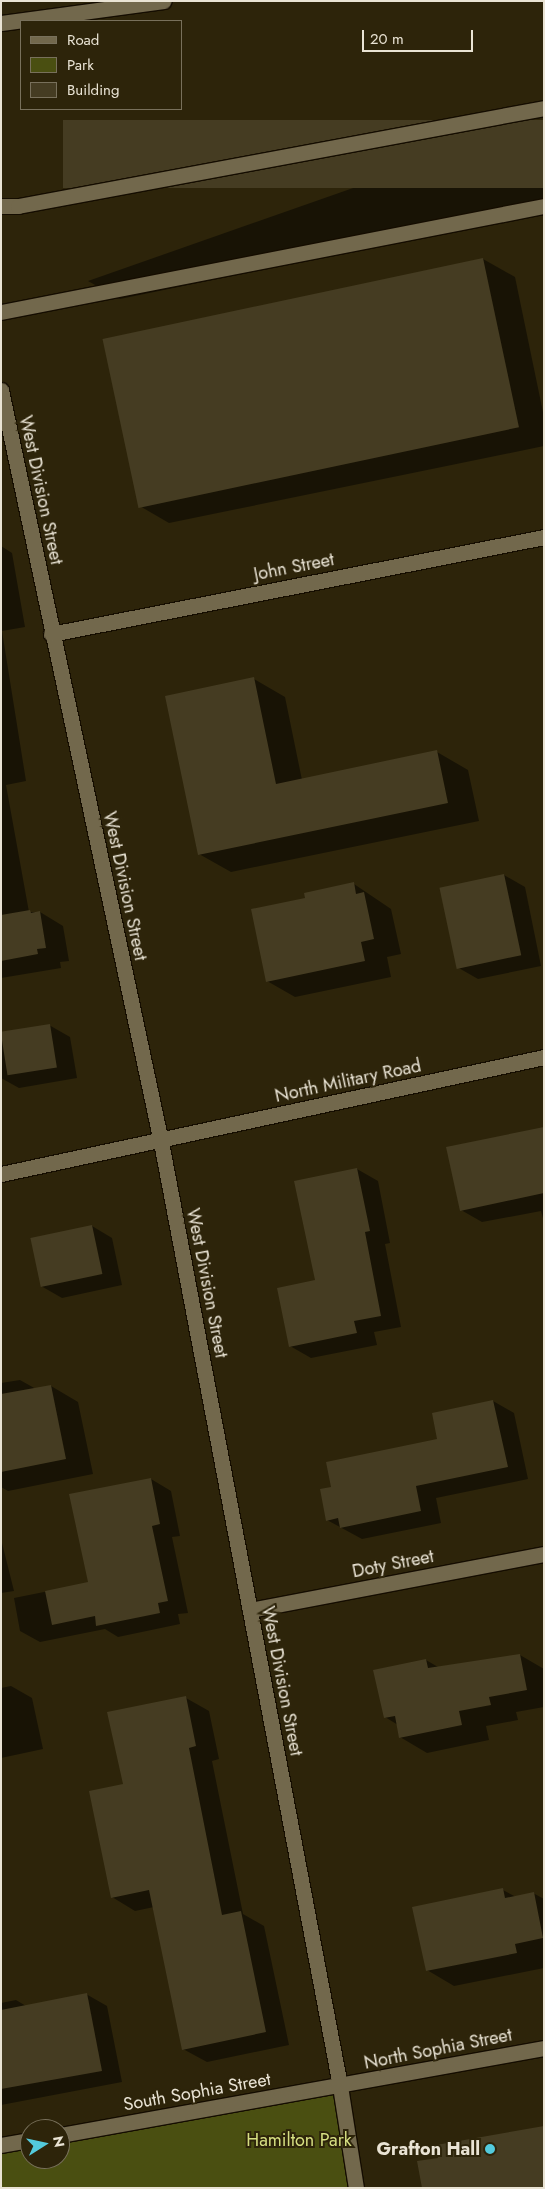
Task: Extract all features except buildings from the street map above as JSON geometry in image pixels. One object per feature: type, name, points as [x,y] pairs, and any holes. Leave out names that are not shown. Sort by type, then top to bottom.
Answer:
[{"type":"street","points":[[23,20],[164,1]]},
{"type":"street","points":[[1,23],[20,20]]},
{"type":"street","points":[[1,206],[18,206],[544,108]]},
{"type":"street","points":[[1,312],[544,206]]},
{"type":"street","name":"West Division Street","points":[[1,390],[51,634],[161,1142],[340,2086],[356,2188]]},
{"type":"street","name":"John Street","points":[[51,634],[544,537]]},
{"type":"street","name":"North Military Road","points":[[1,1174],[161,1142],[544,1057]]},
{"type":"street","name":"Doty Street","points":[[250,1610],[544,1554]]},
{"type":"street","name":"North Sophia Street","points":[[340,2086],[544,2048]]},
{"type":"street","name":"South Sophia Street","points":[[70,2133],[340,2086]]},
{"type":"street","points":[[1,2145],[20,2142]]},
{"type":"green space","name":"Hamilton Park","points":[[340,2086],[356,2188],[1,2188],[1,2145],[20,2142],[20,2169],[70,2169],[70,2133]]},
{"type":"place","name":"Grafton Hall","points":[[490,2149]]}]
